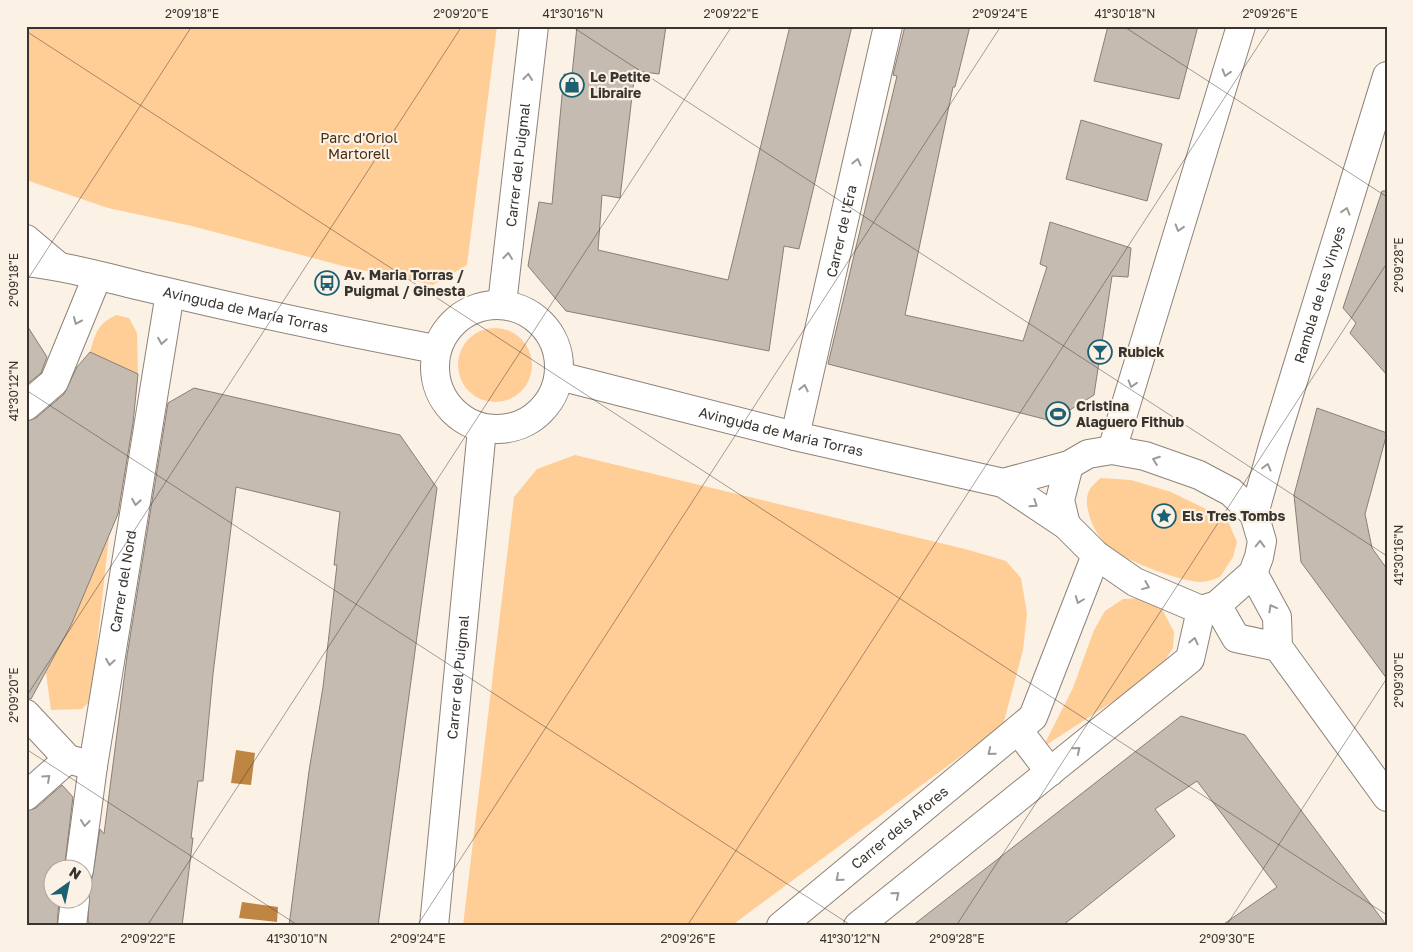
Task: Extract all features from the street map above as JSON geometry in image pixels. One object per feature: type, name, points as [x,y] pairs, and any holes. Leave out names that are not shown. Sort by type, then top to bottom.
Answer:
[{"type":"street","name":"Carrer del Puigmal","points":[[502,304],[534,26]]},
{"type":"street","name":"Carrer de l'Era","points":[[795,436],[888,26]]},
{"type":"street","points":[[1112,450],[1241,26]]},
{"type":"street","name":"Rambla de les Vinyes","points":[[1254,514],[1273,446],[1387,76]]},
{"type":"street","name":"Avinguda de Maria Torras","points":[[26,239],[57,265]]},
{"type":"street","name":"Avinguda de Maria Torras","points":[[26,262],[57,265],[97,277],[359,335],[435,349]]},
{"type":"street","points":[[26,406],[54,382],[97,277]]},
{"type":"street","name":"Carrer del Nord","points":[[79,860],[80,762],[170,293]]},
{"type":"street","points":[[502,304],[531,314],[547,328],[558,353],[559,376],[549,403],[533,419],[505,430],[482,429],[456,416],[442,400],[433,374],[435,349],[461,314],[481,305],[502,304]]},
{"type":"street","name":"Avinguda de Maria Torras","points":[[559,376],[795,436],[1003,483]]},
{"type":"street","name":"Carrer del Puigmal","points":[[434,926],[482,429]]},
{"type":"street","points":[[858,926],[1190,659],[1209,608],[1253,573],[1262,541],[1254,514],[1231,492],[1199,475],[1145,456],[1112,450],[1088,454],[1069,466],[1003,483]]},
{"type":"street","points":[[1066,525],[1060,500],[1069,466]]},
{"type":"street","points":[[1003,483],[1066,525],[1096,555],[1135,582],[1209,608],[1236,638],[1278,647]]},
{"type":"street","name":"Carrer dels Afores","points":[[781,926],[1032,718],[1096,555]]},
{"type":"street","points":[[1253,573],[1277,616],[1278,647],[1387,797]]},
{"type":"street","points":[[26,714],[80,762],[26,796]]},
{"type":"street","points":[[1018,730],[1050,772]]},
{"type":"street","points":[[72,926],[74,910]]},
{"type":"green space","name":"Parc d'Oriol Martorell","points":[[26,26],[497,26],[467,265],[433,285],[343,266],[192,226],[108,208],[26,180]]},
{"type":"green space","points":[[116,315],[129,318],[137,333],[138,374],[90,352],[98,330],[105,322]]},
{"type":"green space","points":[[495,328],[516,334],[526,344],[532,365],[526,386],[516,396],[495,402],[474,396],[464,386],[458,365],[464,344],[474,334]]},
{"type":"green space","points":[[575,455],[969,550],[1006,561],[1021,578],[1027,613],[1023,650],[1003,725],[731,926],[463,926],[514,497],[537,469]]},
{"type":"green space","points":[[1101,478],[1131,480],[1171,492],[1228,521],[1237,542],[1233,557],[1220,577],[1201,582],[1182,579],[1156,571],[1109,547],[1100,538],[1094,527],[1087,505],[1089,491]]},
{"type":"green space","points":[[109,536],[91,700],[82,709],[51,710],[46,673]]},
{"type":"green space","points":[[1144,598],[1163,611],[1174,632],[1173,648],[1157,673],[1043,747],[1073,688],[1094,630],[1105,611],[1123,599]]},
{"type":"shaded area","points":[[236,750],[255,753],[251,785],[231,783]]},
{"type":"shaded area","points":[[242,902],[278,907],[277,922],[239,918]]},
{"type":"building","points":[[577,26],[666,26],[659,74],[635,71],[620,198],[602,195],[598,250],[728,280],[790,26],[852,26],[799,249],[784,246],[769,351],[566,311],[528,266],[539,202],[552,204],[564,74],[572,75]]},
{"type":"building","points":[[905,26],[970,26],[955,87],[953,87],[905,315],[1023,341],[1047,267],[1040,264],[1050,222],[1131,248],[1128,277],[1112,276],[1094,395],[1052,421],[828,364],[897,76],[893,75]]},
{"type":"building","points":[[1108,26],[1198,26],[1179,99],[1094,81]]},
{"type":"building","points":[[1081,120],[1162,144],[1147,201],[1066,179]]},
{"type":"building","points":[[1382,191],[1387,191],[1387,375],[1350,333],[1356,323],[1343,308]]},
{"type":"building","points":[[26,324],[47,357],[41,373],[26,385]]},
{"type":"building","points":[[90,352],[138,374],[133,423],[118,514],[71,625],[31,699],[26,699],[26,421],[36,418],[64,394],[77,367]]},
{"type":"building","points":[[194,388],[400,435],[437,488],[378,926],[289,926],[309,771],[323,687],[337,565],[334,565],[340,512],[236,487],[213,674],[203,781],[198,781],[182,926],[114,926],[88,923],[88,910],[92,910],[92,879],[100,829],[104,834],[127,656],[168,403]]},
{"type":"building","points":[[1317,408],[1387,433],[1365,514],[1372,548],[1387,569],[1387,679],[1301,562],[1294,495]]},
{"type":"building","points":[[1181,716],[1245,735],[1387,926],[1221,926],[1277,887],[1197,781],[1155,809],[1175,836],[1062,926],[912,926]]},
{"type":"building","points":[[62,785],[73,797],[65,860],[42,860],[42,910],[58,910],[57,926],[26,926],[26,811],[36,808]]},
{"type":"place","name":"Le Petite Libraire","points":[[572,85]]},
{"type":"place","name":"Av. Maria Torras / Puigmal / Ginesta","points":[[327,283]]},
{"type":"place","name":"Rubick","points":[[1100,352]]},
{"type":"place","name":"Cristina Alaguero Fithub","points":[[1058,414]]},
{"type":"place","name":"Els Tres Tombs","points":[[1164,516]]}]
